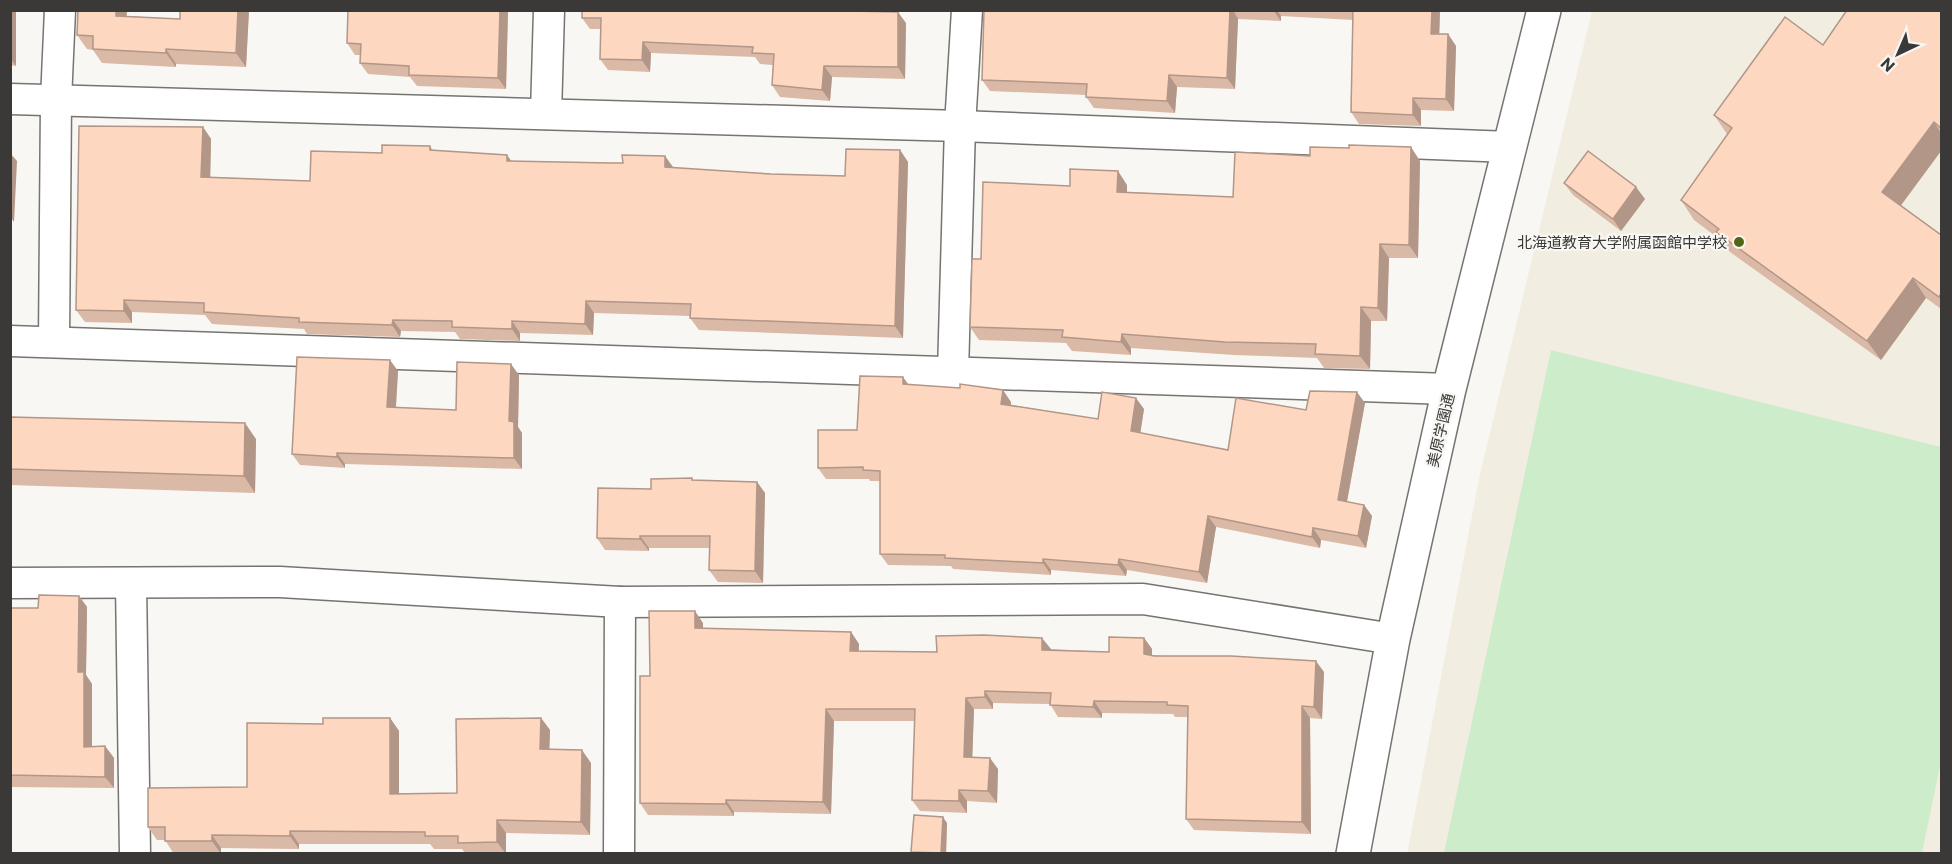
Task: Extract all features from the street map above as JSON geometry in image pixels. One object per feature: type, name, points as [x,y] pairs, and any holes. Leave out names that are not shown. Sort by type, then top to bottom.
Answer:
[{"type":"street","points":[[54,342],[56,100],[60,10]]},
{"type":"street","points":[[546,114],[549,10]]},
{"type":"street","points":[[953,372],[960,126],[967,10]]},
{"type":"street","name":"美原学園通","points":[[1353,854],[1393,639],[1449,389],[1544,10]]},
{"type":"street","points":[[10,99],[960,126],[1510,147]]},
{"type":"street","points":[[10,341],[1449,389]]},
{"type":"street","points":[[10,582],[280,582],[620,602],[1143,599],[1393,639]]},
{"type":"street","points":[[131,583],[135,854]]},
{"type":"street","points":[[619,854],[620,602]]},
{"type":"shaded area","name":"北海道教育大学附属函館中学校","points":[[1592,11],[1941,11],[1941,853],[1407,854],[1480,474]]},
{"type":"green space","points":[[1551,350],[1941,447],[1942,756],[1922,853],[1444,853]]},
{"type":"building","points":[[78,10],[116,10],[116,16],[180,19],[180,10],[238,10],[236,53],[166,49],[166,53],[93,49],[93,36],[77,35]]},
{"type":"building","points":[[348,10],[500,10],[498,78],[409,75],[409,66],[360,63],[361,44],[347,43]]},
{"type":"building","points":[[582,10],[898,12],[898,67],[824,66],[822,90],[772,85],[774,54],[752,53],[753,47],[643,42],[642,60],[600,59],[601,18],[582,18]]},
{"type":"building","points":[[984,10],[1230,10],[1227,78],[1169,75],[1167,101],[1086,97],[1087,84],[982,80]]},
{"type":"building","points":[[1353,10],[1432,10],[1431,34],[1448,34],[1446,99],[1413,98],[1413,115],[1351,112]]},
{"type":"building","points":[[1847,10],[1941,10],[1941,128],[1934,122],[1882,192],[1941,235],[1941,293],[1939,297],[1913,278],[1867,341],[1716,232],[1719,229],[1681,200],[1732,128],[1714,115],[1785,17],[1823,45]]},
{"type":"building","points":[[79,126],[203,127],[201,177],[310,181],[311,151],[382,153],[382,145],[430,146],[430,150],[507,155],[507,161],[623,163],[622,155],[665,156],[665,167],[845,176],[846,149],[900,150],[895,326],[690,318],[691,304],[586,301],[585,324],[512,321],[512,329],[452,327],[452,321],[393,320],[392,325],[299,322],[299,318],[204,312],[204,303],[124,300],[124,311],[76,310]]},
{"type":"building","points":[[1349,145],[1411,147],[1409,245],[1380,244],[1378,308],[1361,307],[1360,356],[1315,354],[1316,344],[1225,342],[1122,334],[1121,342],[1062,337],[1063,330],[970,327],[972,259],[981,259],[983,182],[1070,186],[1070,169],[1118,171],[1117,192],[1233,197],[1235,152],[1310,156],[1310,147],[1349,148]]},
{"type":"building","points":[[1588,151],[1636,187],[1613,219],[1564,183]]},
{"type":"building","points":[[297,357],[390,360],[387,407],[456,410],[457,362],[511,364],[509,421],[514,422],[514,458],[337,453],[337,457],[292,454]]},
{"type":"building","points":[[860,376],[903,377],[903,384],[960,388],[960,384],[1003,390],[1001,404],[1098,419],[1102,392],[1136,398],[1131,431],[1228,450],[1236,398],[1306,410],[1310,391],[1357,392],[1338,500],[1364,505],[1358,536],[1313,528],[1312,537],[1208,516],[1199,572],[1119,559],[1118,565],[1043,559],[1043,563],[945,558],[945,555],[880,554],[880,471],[863,470],[863,467],[818,468],[818,430],[857,430]]},
{"type":"building","points":[[10,417],[245,423],[244,476],[10,469]]},
{"type":"building","points":[[692,478],[692,480],[757,482],[755,571],[709,570],[710,536],[597,538],[598,488],[651,489],[651,479]]},
{"type":"building","points":[[39,595],[79,596],[78,672],[84,672],[84,747],[105,746],[105,777],[10,775],[10,608],[38,608]]},
{"type":"building","points":[[649,611],[695,611],[695,628],[851,632],[850,651],[937,652],[936,636],[984,635],[1042,638],[1042,650],[1109,652],[1109,637],[1144,638],[1144,654],[1154,656],[1231,656],[1316,661],[1314,707],[1302,706],[1302,822],[1186,819],[1188,706],[1167,705],[1167,702],[1094,701],[1093,707],[1050,705],[1051,693],[985,691],[985,697],[966,698],[964,757],[990,758],[988,791],[959,790],[959,801],[912,800],[915,709],[826,709],[823,802],[726,800],[726,804],[640,803],[640,676],[650,676]]},
{"type":"building","points":[[323,718],[390,718],[390,794],[457,793],[456,719],[541,718],[540,749],[582,750],[581,822],[497,820],[497,842],[458,843],[458,836],[425,836],[425,832],[290,831],[290,836],[212,835],[212,841],[165,841],[165,827],[148,827],[148,788],[247,787],[247,723],[323,724]]},
{"type":"building","points":[[914,815],[943,817],[941,853],[911,852]]},
{"type":"place","name":"北海道教育大学附属函館中学校","points":[[1739,242]]}]
